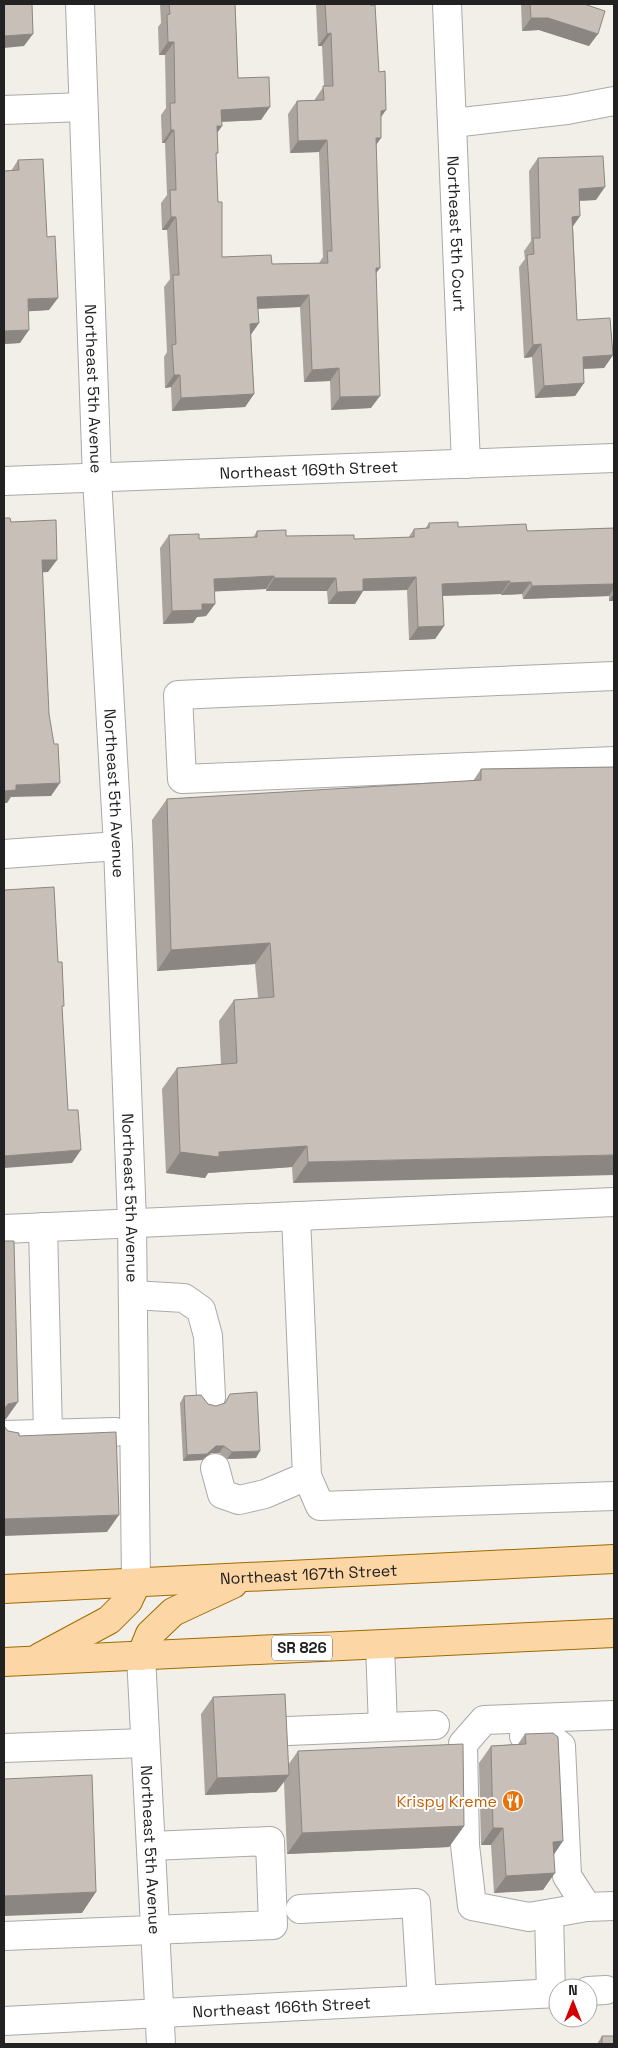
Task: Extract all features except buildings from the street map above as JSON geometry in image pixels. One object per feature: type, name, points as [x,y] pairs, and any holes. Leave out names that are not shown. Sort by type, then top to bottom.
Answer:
[{"type":"main road","name":"Northeast 167th Street","points":[[4,1589],[614,1560]]},
{"type":"main road","points":[[141,1656],[150,1634],[173,1612],[245,1578]]},
{"type":"main road","points":[[32,1661],[110,1620],[128,1601],[136,1584]]},
{"type":"main road","name":"SR 826","points":[[4,1662],[614,1633]]},
{"type":"street","name":"Northeast 5th Avenue","points":[[80,4],[97,478],[118,846],[132,1222],[136,1584]]},
{"type":"street","name":"Northeast 5th Court","points":[[447,4],[466,464]]},
{"type":"street","points":[[453,122],[567,110],[614,101]]},
{"type":"street","points":[[4,110],[83,107]]},
{"type":"street","name":"Northeast 169th Street","points":[[4,481],[614,458]]},
{"type":"street","points":[[614,676],[178,696],[182,779],[614,761]]},
{"type":"street","points":[[4,854],[118,846]]},
{"type":"street","points":[[4,1229],[614,1202]]},
{"type":"street","points":[[296,1216],[307,1476],[320,1506],[614,1496]]},
{"type":"street","points":[[42,1227],[48,1434]]},
{"type":"street","points":[[133,1295],[184,1298],[201,1310],[208,1336],[211,1397]]},
{"type":"street","points":[[4,1436],[134,1432]]},
{"type":"street","points":[[215,1468],[222,1494],[239,1500],[266,1494],[307,1476]]},
{"type":"street","points":[[380,1645],[383,1727]]},
{"type":"street","name":"Northeast 5th Avenue","points":[[141,1656],[161,2044]]},
{"type":"street","points":[[614,1715],[484,1720],[464,1744],[465,1845],[472,1906],[528,1917],[614,1906]]},
{"type":"street","points":[[577,1716],[587,1908]]},
{"type":"street","points":[[288,1731],[435,1725]]},
{"type":"street","points":[[484,1908],[480,1749],[496,1736],[546,1735],[561,1746],[567,1876],[587,1908]]},
{"type":"street","points":[[4,1748],[145,1743]]},
{"type":"street","points":[[4,1936],[273,1925],[270,1841],[151,1846]]},
{"type":"street","points":[[300,1909],[416,1903],[422,2000]]},
{"type":"street","points":[[549,1914],[554,1978]]},
{"type":"street","name":"Northeast 166th Street","points":[[4,2020],[548,1993]]},
{"type":"place","name":"Krispy Kreme","points":[[513,1801]]}]
